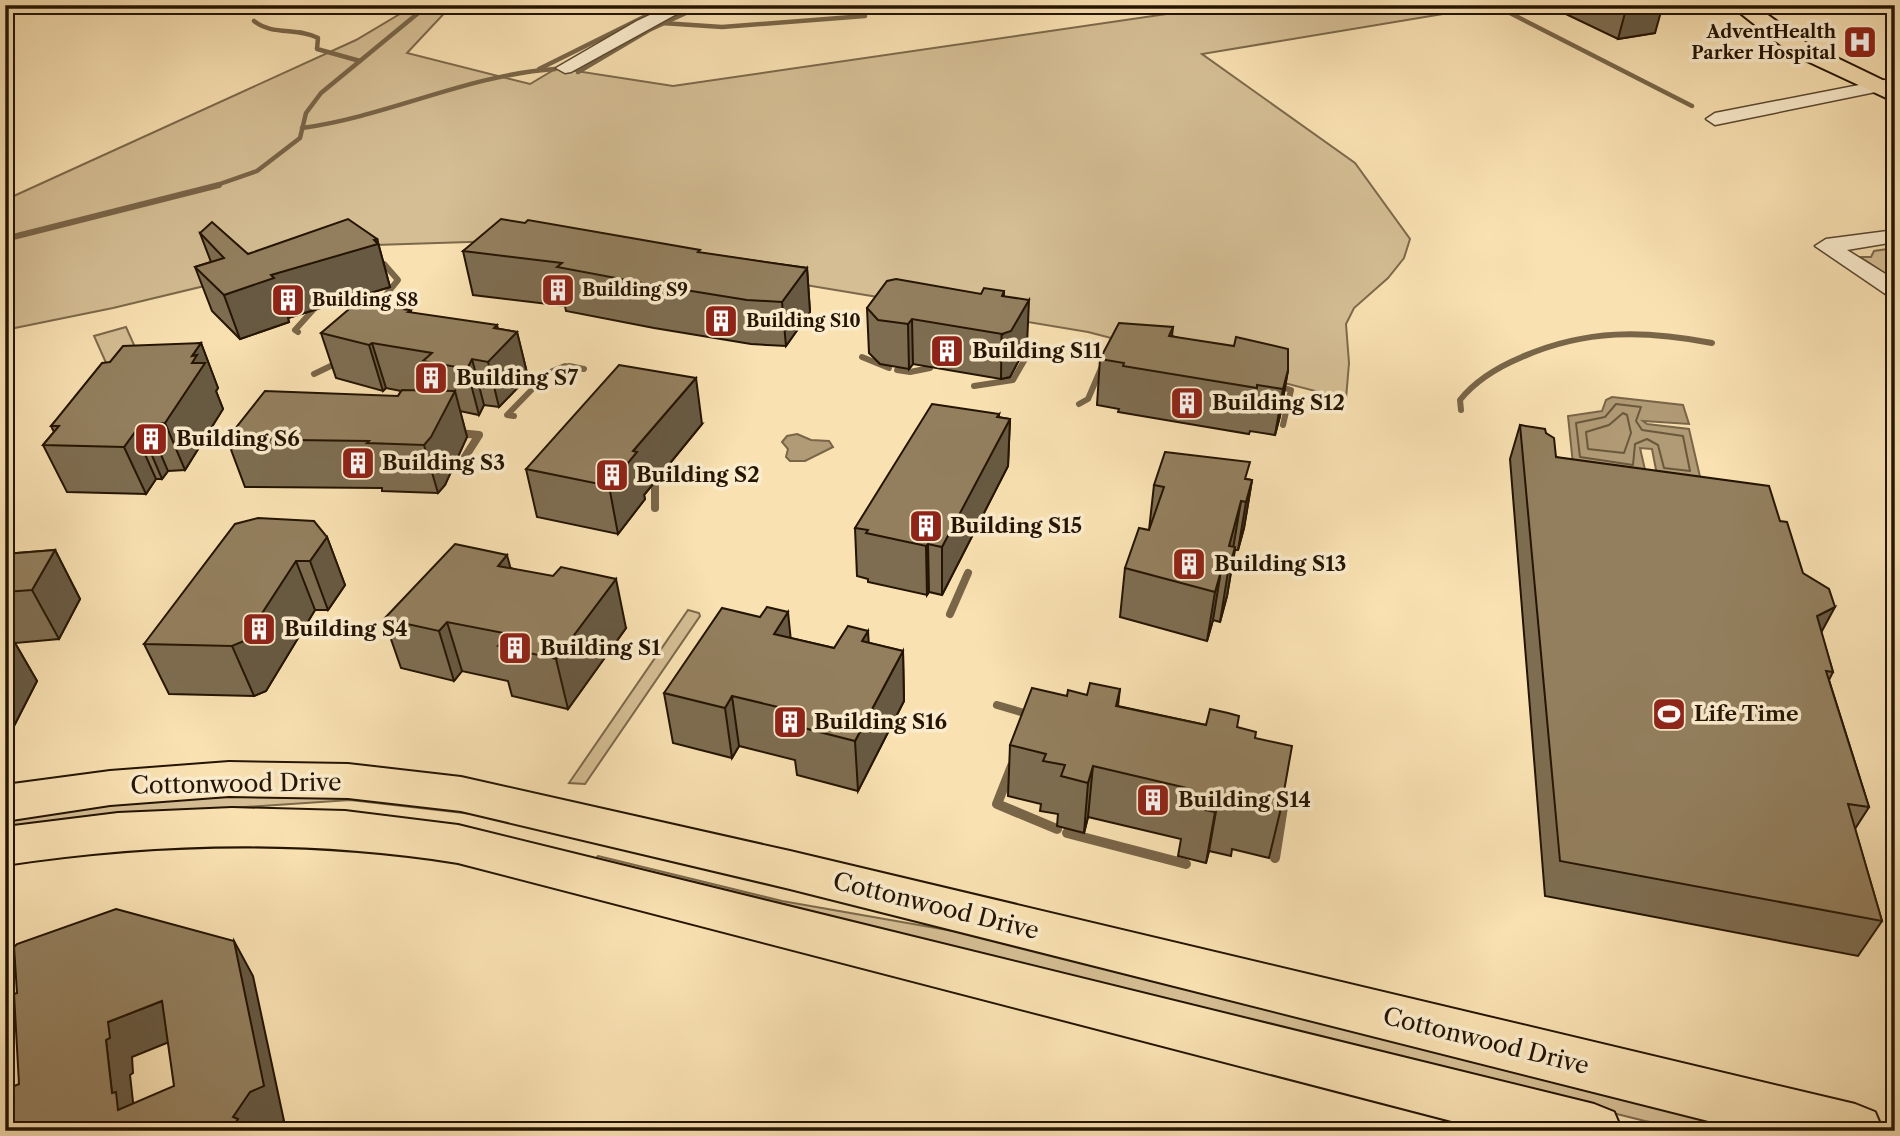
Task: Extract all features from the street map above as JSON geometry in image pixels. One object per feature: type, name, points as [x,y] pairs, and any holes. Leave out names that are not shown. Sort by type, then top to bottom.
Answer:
[{"type":"main road","points":[[1740,5],[1800,49],[1890,86]]},
{"type":"main road","points":[[1766,5],[1826,48],[1890,86]]},
{"type":"main road","name":"Cottonwood Drive","points":[[5,803],[130,786],[229,779],[348,781],[461,794],[803,874],[1855,1131]]},
{"type":"main road","name":"Cottonwood Drive","points":[[5,846],[142,829],[244,825],[362,830],[449,842],[1594,1131]]},
{"type":"street","points":[[565,68],[634,28],[685,5]]},
{"type":"street","points":[[1715,119],[1890,86]]},
{"type":"street","points":[[1895,236],[1826,246],[1895,290]]},
{"type":"shaded area","points":[[415,5],[452,5],[407,53],[530,84],[557,68],[673,86],[1228,5],[1497,5],[1202,54],[1355,163],[1410,239],[1404,258],[1388,278],[1354,308],[1346,324],[1349,363],[1346,399],[1088,332],[679,264],[500,241],[375,245],[113,308],[5,330],[5,200],[356,40]]},
{"type":"shaded area","points":[[1895,248],[1895,280],[1860,257],[1871,257],[1874,251]]},
{"type":"shaded area","points":[[126,327],[139,356],[107,365],[94,336]]},
{"type":"shaded area","points":[[688,610],[699,613],[700,616],[585,784],[569,783]]},
{"type":"shaded area","points":[[213,794],[361,797],[481,815],[350,800],[142,814],[5,831],[5,817]]},
{"type":"shaded area","points":[[598,856],[782,901],[970,934],[1768,1131],[1698,1131],[1645,1121],[595,860]]},
{"type":"water","points":[[1612,397],[1683,405],[1689,424],[1643,421],[1647,424],[1689,429],[1701,481],[1657,475],[1652,449],[1640,448],[1646,474],[1573,464],[1568,416],[1602,411],[1606,400]]},
{"type":"water","points":[[797,434],[811,440],[829,441],[833,447],[805,461],[790,461],[786,457],[788,449],[782,442],[787,436]]},
{"type":"building","points":[[1607,5],[1657,5],[1662,8],[1625,13]]},
{"type":"building","points":[[348,219],[377,239],[374,240],[378,244],[271,275],[274,278],[224,295],[195,267],[224,258],[200,233],[212,222],[248,254]]},
{"type":"building","points":[[501,219],[525,223],[528,220],[700,250],[698,252],[807,268],[782,302],[747,300],[557,267],[562,263],[463,251]]},
{"type":"building","points":[[896,279],[981,294],[984,288],[1004,291],[1002,296],[1029,300],[1011,331],[1002,334],[912,319],[908,324],[878,320],[867,308],[887,281]]},
{"type":"building","points":[[355,304],[411,310],[408,312],[497,325],[494,328],[517,332],[488,362],[472,359],[467,369],[423,361],[432,353],[372,343],[369,345],[321,333]]},
{"type":"building","points":[[1119,323],[1173,327],[1169,336],[1234,346],[1236,337],[1288,349],[1288,370],[1283,389],[1257,385],[1257,388],[1123,366],[1124,363],[1100,359]]},
{"type":"building","points":[[201,343],[192,356],[197,355],[192,363],[205,363],[165,423],[148,424],[142,432],[135,432],[124,447],[43,445],[59,426],[51,426],[102,363],[110,362],[123,346]]},
{"type":"building","points":[[619,365],[696,378],[633,451],[637,452],[609,486],[526,469]]},
{"type":"building","points":[[402,390],[455,391],[424,445],[367,443],[369,441],[227,439],[265,391],[398,396]]},
{"type":"building","points":[[932,404],[999,414],[997,417],[1010,419],[942,547],[866,533],[868,530],[855,528]]},
{"type":"building","name":"Life Time","points":[[1520,425],[1545,429],[1546,433],[1554,438],[1556,457],[1769,486],[1780,521],[1787,522],[1803,573],[1829,589],[1835,607],[1817,616],[1833,672],[1826,671],[1869,807],[1848,804],[1882,921],[1560,861]]},
{"type":"building","points":[[1165,452],[1250,462],[1245,479],[1252,480],[1246,502],[1241,501],[1229,546],[1235,547],[1228,572],[1221,571],[1215,592],[1125,568],[1139,528],[1149,530],[1164,487],[1154,485]]},
{"type":"building","points":[[258,518],[314,521],[327,537],[310,561],[296,561],[244,641],[232,646],[144,644],[235,524]]},
{"type":"building","points":[[455,544],[507,555],[498,566],[553,576],[561,567],[616,579],[556,659],[498,646],[509,634],[447,622],[439,631],[384,619]]},
{"type":"building","points":[[55,550],[32,590],[5,592],[5,554]]},
{"type":"building","points":[[767,607],[788,612],[774,634],[834,648],[848,626],[868,631],[862,641],[903,651],[855,741],[792,725],[799,712],[732,696],[725,708],[664,693],[722,608],[760,617]]},
{"type":"building","points":[[1090,683],[1120,689],[1116,706],[1206,725],[1210,709],[1228,713],[1239,716],[1237,727],[1256,732],[1255,738],[1292,746],[1281,808],[1242,799],[1241,806],[1218,800],[1215,812],[1186,806],[1191,789],[1093,766],[1088,783],[1061,776],[1065,765],[1043,761],[1046,754],[1010,745],[1032,688],[1067,696],[1068,690],[1087,695]]},
{"type":"building","points":[[116,909],[234,941],[264,1086],[250,1092],[233,1117],[238,1119],[230,1131],[5,1131],[5,1090],[19,1084],[14,994],[17,993],[14,947]],"holes":[[[162,1001],[174,1086],[118,1110],[116,1092],[112,1093],[106,1040],[110,1038],[108,1022]]]},
{"type":"waterway","points":[[360,61],[428,5]]},
{"type":"waterway","points":[[539,69],[668,5]]},
{"type":"waterway","points":[[664,23],[703,5]]},
{"type":"waterway","points":[[1510,13],[1692,106]]},
{"type":"waterway","points":[[664,23],[722,27],[865,16]]},
{"type":"waterway","points":[[254,21],[261,26],[318,38],[317,49],[360,61]]},
{"type":"waterway","points":[[578,72],[664,23]]},
{"type":"waterway","points":[[302,128],[306,113],[321,93],[360,61]]},
{"type":"waterway","points":[[302,128],[366,115],[491,79],[555,69]]},
{"type":"waterway","points":[[214,186],[257,171],[300,138],[302,128]]},
{"type":"waterway","points":[[5,239],[219,185]]},
{"type":"waterway","points":[[375,308],[398,280],[384,264],[377,261]]},
{"type":"waterway","points":[[298,332],[295,330],[313,310]]},
{"type":"waterway","points":[[1461,410],[1460,400],[1488,375],[1522,357],[1569,341],[1639,334],[1712,343]]},
{"type":"waterway","points":[[974,386],[1013,380],[1032,347],[1018,339]]},
{"type":"waterway","points":[[862,357],[889,368]]},
{"type":"waterway","points":[[314,374],[339,362]]},
{"type":"waterway","points":[[1079,404],[1088,399],[1103,364]]},
{"type":"waterway","points":[[514,416],[507,415],[548,373],[565,366]]},
{"type":"waterway","points":[[569,366],[584,369]]},
{"type":"waterway","points":[[897,370],[910,372],[930,368]]},
{"type":"waterway","points":[[1275,385],[1291,390],[1283,425]]},
{"type":"waterway","points":[[459,433],[479,435],[465,457]]},
{"type":"waterway","points":[[7,439],[10,478]]},
{"type":"waterway","points":[[5,490],[9,481]]},
{"type":"waterway","points":[[655,483],[655,508]]},
{"type":"waterway","points":[[950,614],[968,573]]},
{"type":"waterway","points":[[997,705],[1031,715]]},
{"type":"waterway","points":[[1012,766],[997,804],[1057,829]]},
{"type":"waterway","points":[[1275,787],[1285,794],[1275,858]]},
{"type":"waterway","points":[[1067,833],[1186,864]]},
{"type":"place","name":"AdventHealth Parker Hospital","points":[[1860,42]]},
{"type":"place","name":"Building S9","points":[[558,290]]},
{"type":"place","name":"Building S8","points":[[288,300]]},
{"type":"place","name":"Building S10","points":[[721,321]]},
{"type":"place","name":"Building S11","points":[[947,351]]},
{"type":"place","name":"Building S7","points":[[431,378]]},
{"type":"place","name":"Building S12","points":[[1187,403]]},
{"type":"place","name":"Building S6","points":[[151,439]]},
{"type":"place","name":"Building S3","points":[[358,463]]},
{"type":"place","name":"Building S2","points":[[612,475]]},
{"type":"place","name":"Building S15","points":[[926,526]]},
{"type":"place","name":"Building S13","points":[[1189,564]]},
{"type":"place","name":"Building S4","points":[[259,629]]},
{"type":"place","name":"Building S1","points":[[515,648]]},
{"type":"place","name":"Life Time","points":[[1669,714]]},
{"type":"place","name":"Building S16","points":[[790,722]]},
{"type":"place","name":"Building S14","points":[[1153,800]]}]
